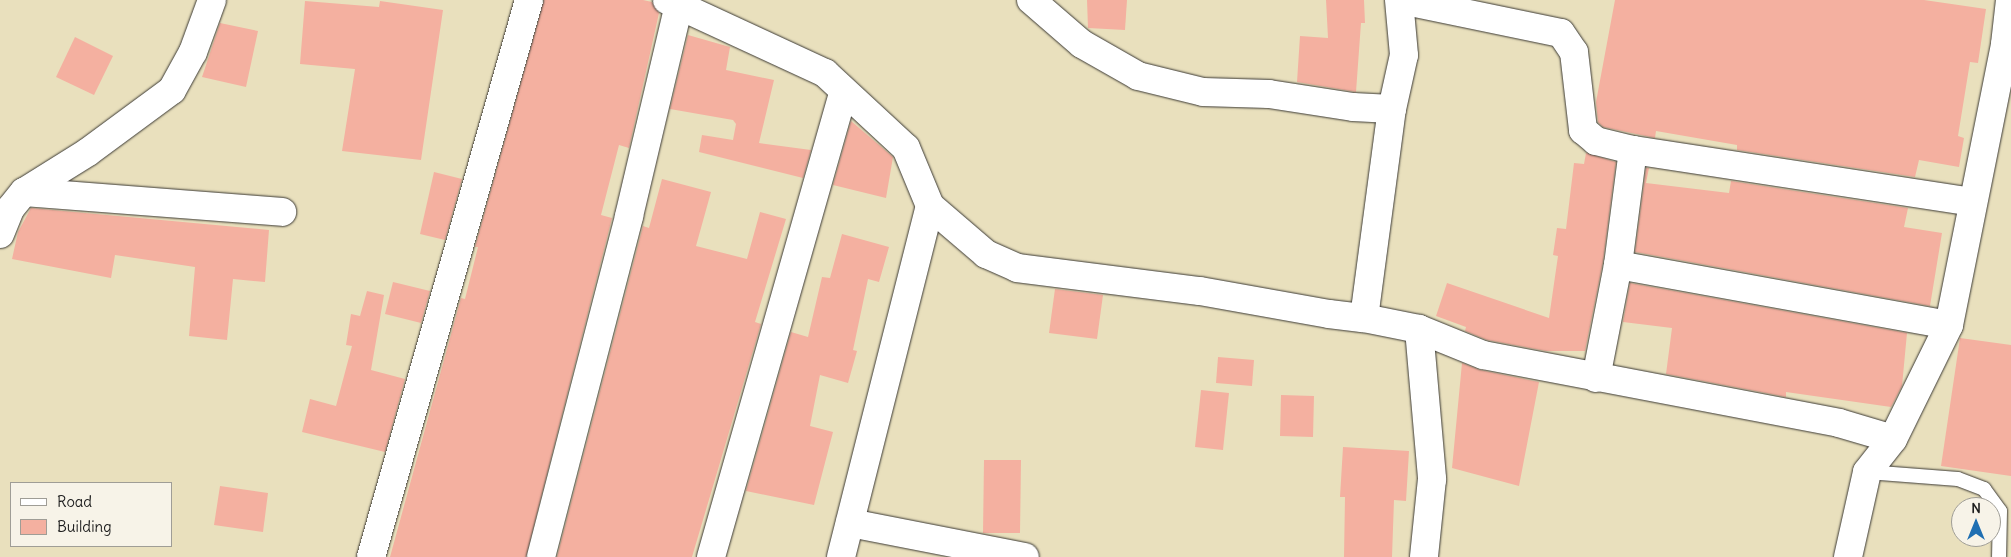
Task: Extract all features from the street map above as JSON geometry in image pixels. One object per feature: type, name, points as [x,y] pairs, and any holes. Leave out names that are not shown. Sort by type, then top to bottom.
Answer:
[{"type":"street","points":[[0,234],[10,209],[24,192],[88,152],[172,90],[193,52],[212,0]]},
{"type":"street","points":[[371,557],[529,0]]},
{"type":"street","points":[[1032,0],[1082,44],[1138,76],[1203,92],[1269,94],[1353,107],[1392,110]]},
{"type":"street","points":[[1364,318],[1392,110],[1404,55],[1400,0],[1562,33],[1574,52],[1583,130],[1596,141],[1633,150],[1972,202]]},
{"type":"street","points":[[541,557],[629,216],[673,2],[825,73],[843,93],[906,148],[930,206],[986,254],[1017,268],[1200,291],[1329,314],[1364,318],[1419,329],[1483,355],[1839,423],[1894,439]]},
{"type":"street","points":[[1848,557],[1867,472],[1894,439],[1949,325],[2010,13]]},
{"type":"street","points":[[711,557],[843,93]]},
{"type":"street","points":[[1596,378],[1618,265],[1633,150]]},
{"type":"street","points":[[24,192],[282,212]]},
{"type":"street","points":[[841,557],[930,206]]},
{"type":"street","points":[[1618,265],[1949,325]]},
{"type":"street","points":[[1419,329],[1432,479],[1424,557]]},
{"type":"street","points":[[850,522],[1025,557]]},
{"type":"lane","points":[[1867,472],[1958,479],[1984,489],[2000,511],[1999,557]]},
{"type":"building","points":[[544,0],[643,0],[652,2],[659,13],[629,148],[619,145],[601,215],[612,218],[526,557],[390,557],[461,298],[465,299],[478,247],[475,247]]},
{"type":"building","points":[[1087,0],[1127,0],[1125,30],[1088,28]]},
{"type":"building","points":[[1326,0],[1364,0],[1365,23],[1361,23],[1356,92],[1297,82],[1300,36],[1328,38]]},
{"type":"building","points":[[1615,0],[1924,0],[1986,9],[1978,63],[1970,62],[1958,136],[1964,138],[1959,167],[1919,160],[1915,177],[1737,150],[1737,145],[1656,131],[1655,138],[1603,127],[1598,122],[1596,102]]},
{"type":"building","points":[[305,1],[379,7],[380,1],[443,10],[421,160],[342,151],[355,69],[300,64]]},
{"type":"building","points":[[220,23],[258,31],[246,87],[202,77]]},
{"type":"building","points":[[688,35],[730,47],[726,70],[774,80],[759,143],[811,150],[803,178],[699,152],[702,135],[733,140],[736,124],[733,120],[670,109]]},
{"type":"building","points":[[75,37],[113,56],[94,95],[56,77]]},
{"type":"building","points":[[851,121],[893,157],[886,198],[833,185]]},
{"type":"building","points":[[1586,153],[1616,162],[1603,262],[1585,351],[1546,351],[1487,340],[1465,331],[1466,327],[1436,316],[1447,283],[1549,318],[1558,256],[1553,255],[1557,228],[1566,229],[1574,163],[1584,164]]},
{"type":"building","points":[[1646,168],[1649,168],[1646,183],[1729,193],[1731,181],[1908,208],[1904,227],[1942,233],[1930,306],[1635,252]]},
{"type":"building","points":[[434,172],[462,179],[445,240],[420,234]]},
{"type":"building","points":[[662,179],[711,192],[696,246],[747,259],[760,212],[786,219],[755,322],[761,324],[692,557],[557,557],[643,226],[649,228]]},
{"type":"building","points":[[31,208],[269,230],[265,282],[233,279],[227,340],[189,336],[195,267],[115,255],[111,278],[12,259],[18,232]]},
{"type":"building","points":[[842,234],[889,247],[879,282],[868,279],[853,350],[857,351],[848,383],[820,375],[810,426],[833,432],[814,505],[746,491],[791,332],[808,337],[822,277],[830,278]]},
{"type":"building","points":[[393,282],[430,291],[421,323],[385,314]]},
{"type":"building","points":[[1630,283],[1907,333],[1902,386],[1891,407],[1786,392],[1786,397],[1666,374],[1672,328],[1623,322]]},
{"type":"building","points":[[1055,289],[1103,295],[1097,339],[1049,333]]},
{"type":"building","points":[[367,291],[384,295],[371,370],[405,379],[385,452],[302,432],[310,399],[336,406],[352,346],[346,345],[351,314],[360,316]]},
{"type":"building","points":[[1960,338],[2011,345],[2011,476],[1941,466]]},
{"type":"building","points":[[1218,357],[1254,360],[1252,386],[1216,383]]},
{"type":"building","points":[[1462,363],[1480,370],[1539,382],[1519,486],[1452,468]]},
{"type":"building","points":[[1201,390],[1229,393],[1223,450],[1195,447]]},
{"type":"building","points":[[1281,395],[1314,396],[1313,437],[1280,436]]},
{"type":"building","points":[[1343,447],[1409,451],[1406,501],[1394,500],[1392,557],[1344,557],[1345,497],[1340,497]]},
{"type":"building","points":[[984,460],[1021,460],[1020,533],[983,533]]},
{"type":"building","points":[[220,486],[268,493],[263,532],[214,525]]}]
